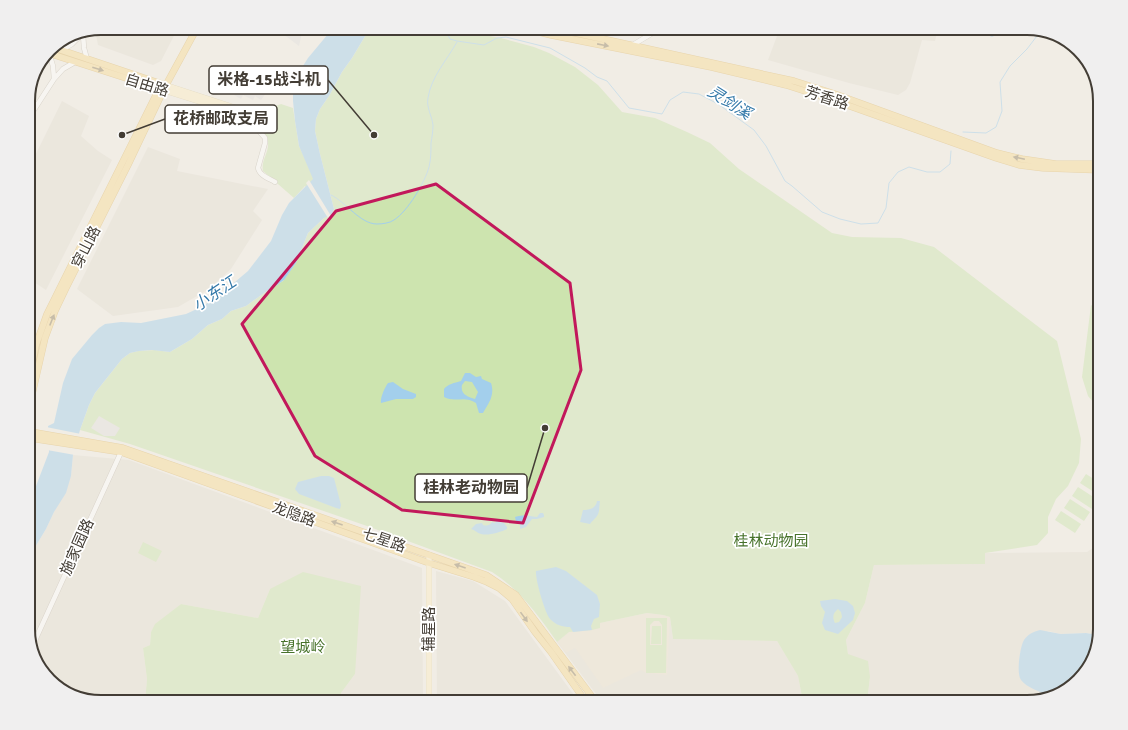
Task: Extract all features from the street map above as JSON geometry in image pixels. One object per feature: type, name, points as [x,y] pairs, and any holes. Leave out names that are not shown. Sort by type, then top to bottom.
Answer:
[{"type":"main road","points":[[163,87],[189,35]]},
{"type":"main road","points":[[163,87],[193,35]]},
{"type":"main road","name":"芳香路","points":[[551,35],[711,67],[786,85],[828,98],[1019,165],[1043,168],[1093,170]]},
{"type":"main road","name":"芳香路","points":[[586,35],[794,81],[835,94],[997,153],[1022,159],[1056,164],[1093,164]]},
{"type":"main road","name":"自由路","points":[[62,50],[163,87]]},
{"type":"main road","name":"自由路","points":[[54,55],[163,87],[247,114]]},
{"type":"main road","name":"穿山路","points":[[35,350],[47,314],[163,87]]},
{"type":"main road","name":"穿山路","points":[[35,380],[44,338],[66,288],[128,165],[163,87]]},
{"type":"main road","name":"龙隐路","points":[[36,436],[122,450],[428,563],[474,577],[499,588],[512,599],[581,695]]},
{"type":"main road","name":"七星路","points":[[122,450],[486,575],[516,595],[591,695]]},
{"type":"main road","name":"辅星路","points":[[429,555],[429,695]]},
{"type":"street","points":[[627,50],[632,45],[649,35]]},
{"type":"street","points":[[84,38],[84,48],[87,59]]},
{"type":"street","points":[[62,50],[75,41]]},
{"type":"street","points":[[50,59],[53,66],[54,80]]},
{"type":"street","points":[[35,108],[54,80],[75,62]]},
{"type":"street","points":[[247,114],[265,138],[258,168],[259,171],[262,175],[275,182]]},
{"type":"street","name":"施家园路","points":[[36,639],[122,450]]},
{"type":"highlighted area","points":[[436,184],[570,283],[581,370],[523,523],[402,510],[315,456],[242,324],[336,211]]},
{"type":"shaded area","points":[[174,35],[161,61],[153,65],[98,45],[96,36]]},
{"type":"shaded area","points":[[284,35],[301,35],[299,46]]},
{"type":"shaded area","points":[[777,35],[936,35],[935,41],[922,40],[910,83],[906,90],[898,95],[768,60]]},
{"type":"shaded area","points":[[247,70],[270,81],[271,89],[261,100],[255,96],[253,100],[243,95],[241,99],[234,95]]},
{"type":"shaded area","points":[[62,101],[89,116],[81,136],[98,151],[112,160],[46,290],[35,283],[35,156]]},
{"type":"shaded area","points":[[148,147],[180,159],[177,171],[268,189],[253,211],[262,220],[231,269],[209,289],[178,307],[113,316],[77,289]]},
{"type":"shaded area","points":[[99,416],[120,428],[115,436],[104,436],[91,428]]},
{"type":"shaded area","points":[[73,455],[129,460],[422,568],[423,695],[341,695],[355,674],[270,589],[258,618],[181,604],[156,624],[151,632],[150,645],[143,648],[147,679],[146,695],[92,694],[80,691],[64,684],[54,676],[44,662],[37,646],[35,633],[35,547],[46,529],[71,476]]},
{"type":"shaded area","points":[[1093,548],[1093,634],[1061,634],[1048,631],[1020,652],[1019,674],[1044,693],[1027,695],[868,695],[870,677],[848,654],[846,640],[865,603],[874,565],[985,564],[985,553],[1087,552]]},
{"type":"shaded area","points":[[436,571],[473,581],[505,601],[574,695],[437,695]]},
{"type":"shaded area","points":[[647,613],[670,617],[667,675],[646,673],[641,670],[603,688],[575,648],[566,653],[557,642],[569,632],[592,630],[600,623]]},
{"type":"shaded area","points":[[670,617],[673,639],[777,641],[798,676],[802,695],[597,695],[557,642],[569,632],[600,623]]},
{"type":"green space","name":"桂林动物园","points":[[366,35],[484,35],[534,47],[575,67],[598,85],[622,112],[655,118],[710,143],[739,169],[832,233],[852,237],[901,238],[934,247],[1057,341],[1081,439],[1079,463],[1068,486],[1056,499],[1048,517],[1048,533],[1037,545],[985,553],[985,564],[874,565],[865,603],[846,640],[848,654],[868,661],[870,677],[868,695],[802,695],[798,676],[777,641],[673,639],[670,617],[647,613],[600,623],[600,628],[592,630],[569,632],[557,642],[520,595],[492,572],[367,526],[130,444],[80,430],[95,393],[122,359],[130,353],[155,350],[170,352],[192,339],[208,325],[222,319],[231,311],[246,306],[283,281],[296,263],[308,233],[324,218],[305,186],[294,198],[263,171],[268,141],[260,129],[275,119],[271,108],[281,104],[293,108],[299,146],[332,213],[334,209],[315,131],[316,119],[320,109]]},
{"type":"green space","points":[[1091,305],[1093,307],[1093,402],[1088,396],[1082,377]]},
{"type":"green space","points":[[1086,474],[1093,478],[1093,491],[1080,483]]},
{"type":"green space","points":[[1078,487],[1093,497],[1093,508],[1092,509],[1072,496]]},
{"type":"green space","points":[[1070,499],[1090,512],[1084,521],[1064,508]]},
{"type":"green space","points":[[1061,511],[1081,524],[1075,533],[1055,520]]},
{"type":"green space","points":[[143,542],[162,551],[156,562],[138,553]]},
{"type":"green space","name":"望城岭","points":[[303,572],[361,586],[355,674],[341,695],[146,695],[147,679],[143,648],[150,645],[151,632],[155,624],[181,604],[258,618],[270,589]]},
{"type":"green space","points":[[646,618],[667,618],[666,673],[646,673]],"holes":[[[654,621],[659,621],[662,625],[662,645],[650,645],[650,625]]]},
{"type":"green space","points":[[652,626],[661,626],[661,644],[651,644]]},
{"type":"water","points":[[327,35],[366,35],[320,109],[316,119],[315,131],[334,209],[332,214],[324,218],[308,233],[296,263],[284,280],[277,285],[246,306],[231,311],[222,319],[208,325],[192,339],[170,352],[152,350],[139,351],[130,353],[122,359],[95,393],[89,405],[73,455],[71,476],[66,493],[35,547],[35,489],[49,452],[48,426],[54,423],[63,383],[72,359],[92,335],[105,324],[121,322],[141,323],[186,314],[216,298],[248,271],[271,241],[289,203],[313,179],[299,146],[293,101],[293,86],[296,77],[308,58]]},
{"type":"water","points":[[465,373],[470,373],[476,377],[481,376],[482,379],[491,383],[492,395],[483,413],[479,413],[476,403],[472,401],[464,399],[448,399],[444,397],[444,389],[446,387],[461,381]],"holes":[[[465,381],[472,382],[478,392],[475,399],[465,395],[462,391],[462,385]]]},
{"type":"water","points":[[393,382],[403,389],[416,394],[416,397],[413,399],[396,399],[381,403],[384,390],[388,383]]},
{"type":"water","points":[[321,476],[329,476],[334,478],[341,505],[340,509],[299,494],[295,489],[298,482]]},
{"type":"water","points":[[597,501],[600,501],[599,513],[596,517],[590,524],[580,522],[583,510],[592,508]]},
{"type":"water","points":[[540,513],[543,513],[544,517],[532,519],[526,527],[520,529],[520,524],[516,521],[515,517],[524,515],[537,517]]},
{"type":"water","points":[[497,519],[504,523],[507,529],[498,532],[480,534],[471,529],[476,524],[482,523],[483,525],[487,526],[492,522],[495,523]]},
{"type":"water","points":[[556,567],[566,571],[597,595],[600,604],[599,617],[594,619],[591,626],[592,630],[573,632],[570,627],[557,624],[548,616],[539,588],[536,571]]},
{"type":"water","points":[[835,599],[847,601],[853,606],[855,613],[853,620],[838,634],[825,630],[822,623],[825,612],[820,601]],"holes":[[[838,609],[841,612],[842,617],[839,622],[835,623],[833,617],[835,612]]]},
{"type":"water","points":[[1040,630],[1061,634],[1093,634],[1092,642],[1086,658],[1077,673],[1064,684],[1042,693],[1024,683],[1021,680],[1019,672],[1020,654],[1023,643],[1027,636]]},
{"type":"pier","points":[[309,180],[331,216],[328,218],[306,183]]},
{"type":"pier","points":[[46,427],[81,434],[75,455],[47,450]]},
{"type":"waterway","name":"灵剑溪","points":[[448,35],[450,39],[457,41],[484,45],[497,38],[506,37],[550,48],[585,68],[597,77],[607,81],[629,108],[662,114],[670,100],[683,92],[699,94],[718,104],[754,130],[766,146],[785,181],[822,212],[840,219],[861,224],[878,223],[886,208],[889,183],[898,172],[909,167],[927,172],[940,172],[950,164],[951,151]]},
{"type":"waterway","name":"灵剑溪","points":[[963,132],[986,133],[996,127],[1002,111],[1000,82],[1010,66],[1027,49],[1037,36]]},
{"type":"waterway","points":[[331,195],[337,198],[359,217],[371,223],[379,224],[390,222],[405,210],[420,188],[430,164],[433,125],[428,105],[428,98],[432,83],[457,42]]},
{"type":"place","name":"花桥邮政支局","points":[[122,135]]},
{"type":"place","name":"米格-15战斗机","points":[[374,135]]},
{"type":"place","name":"桂林老动物园","points":[[545,428]]},
{"type":"water label","name":"小东江","points":[[214,293]]}]
